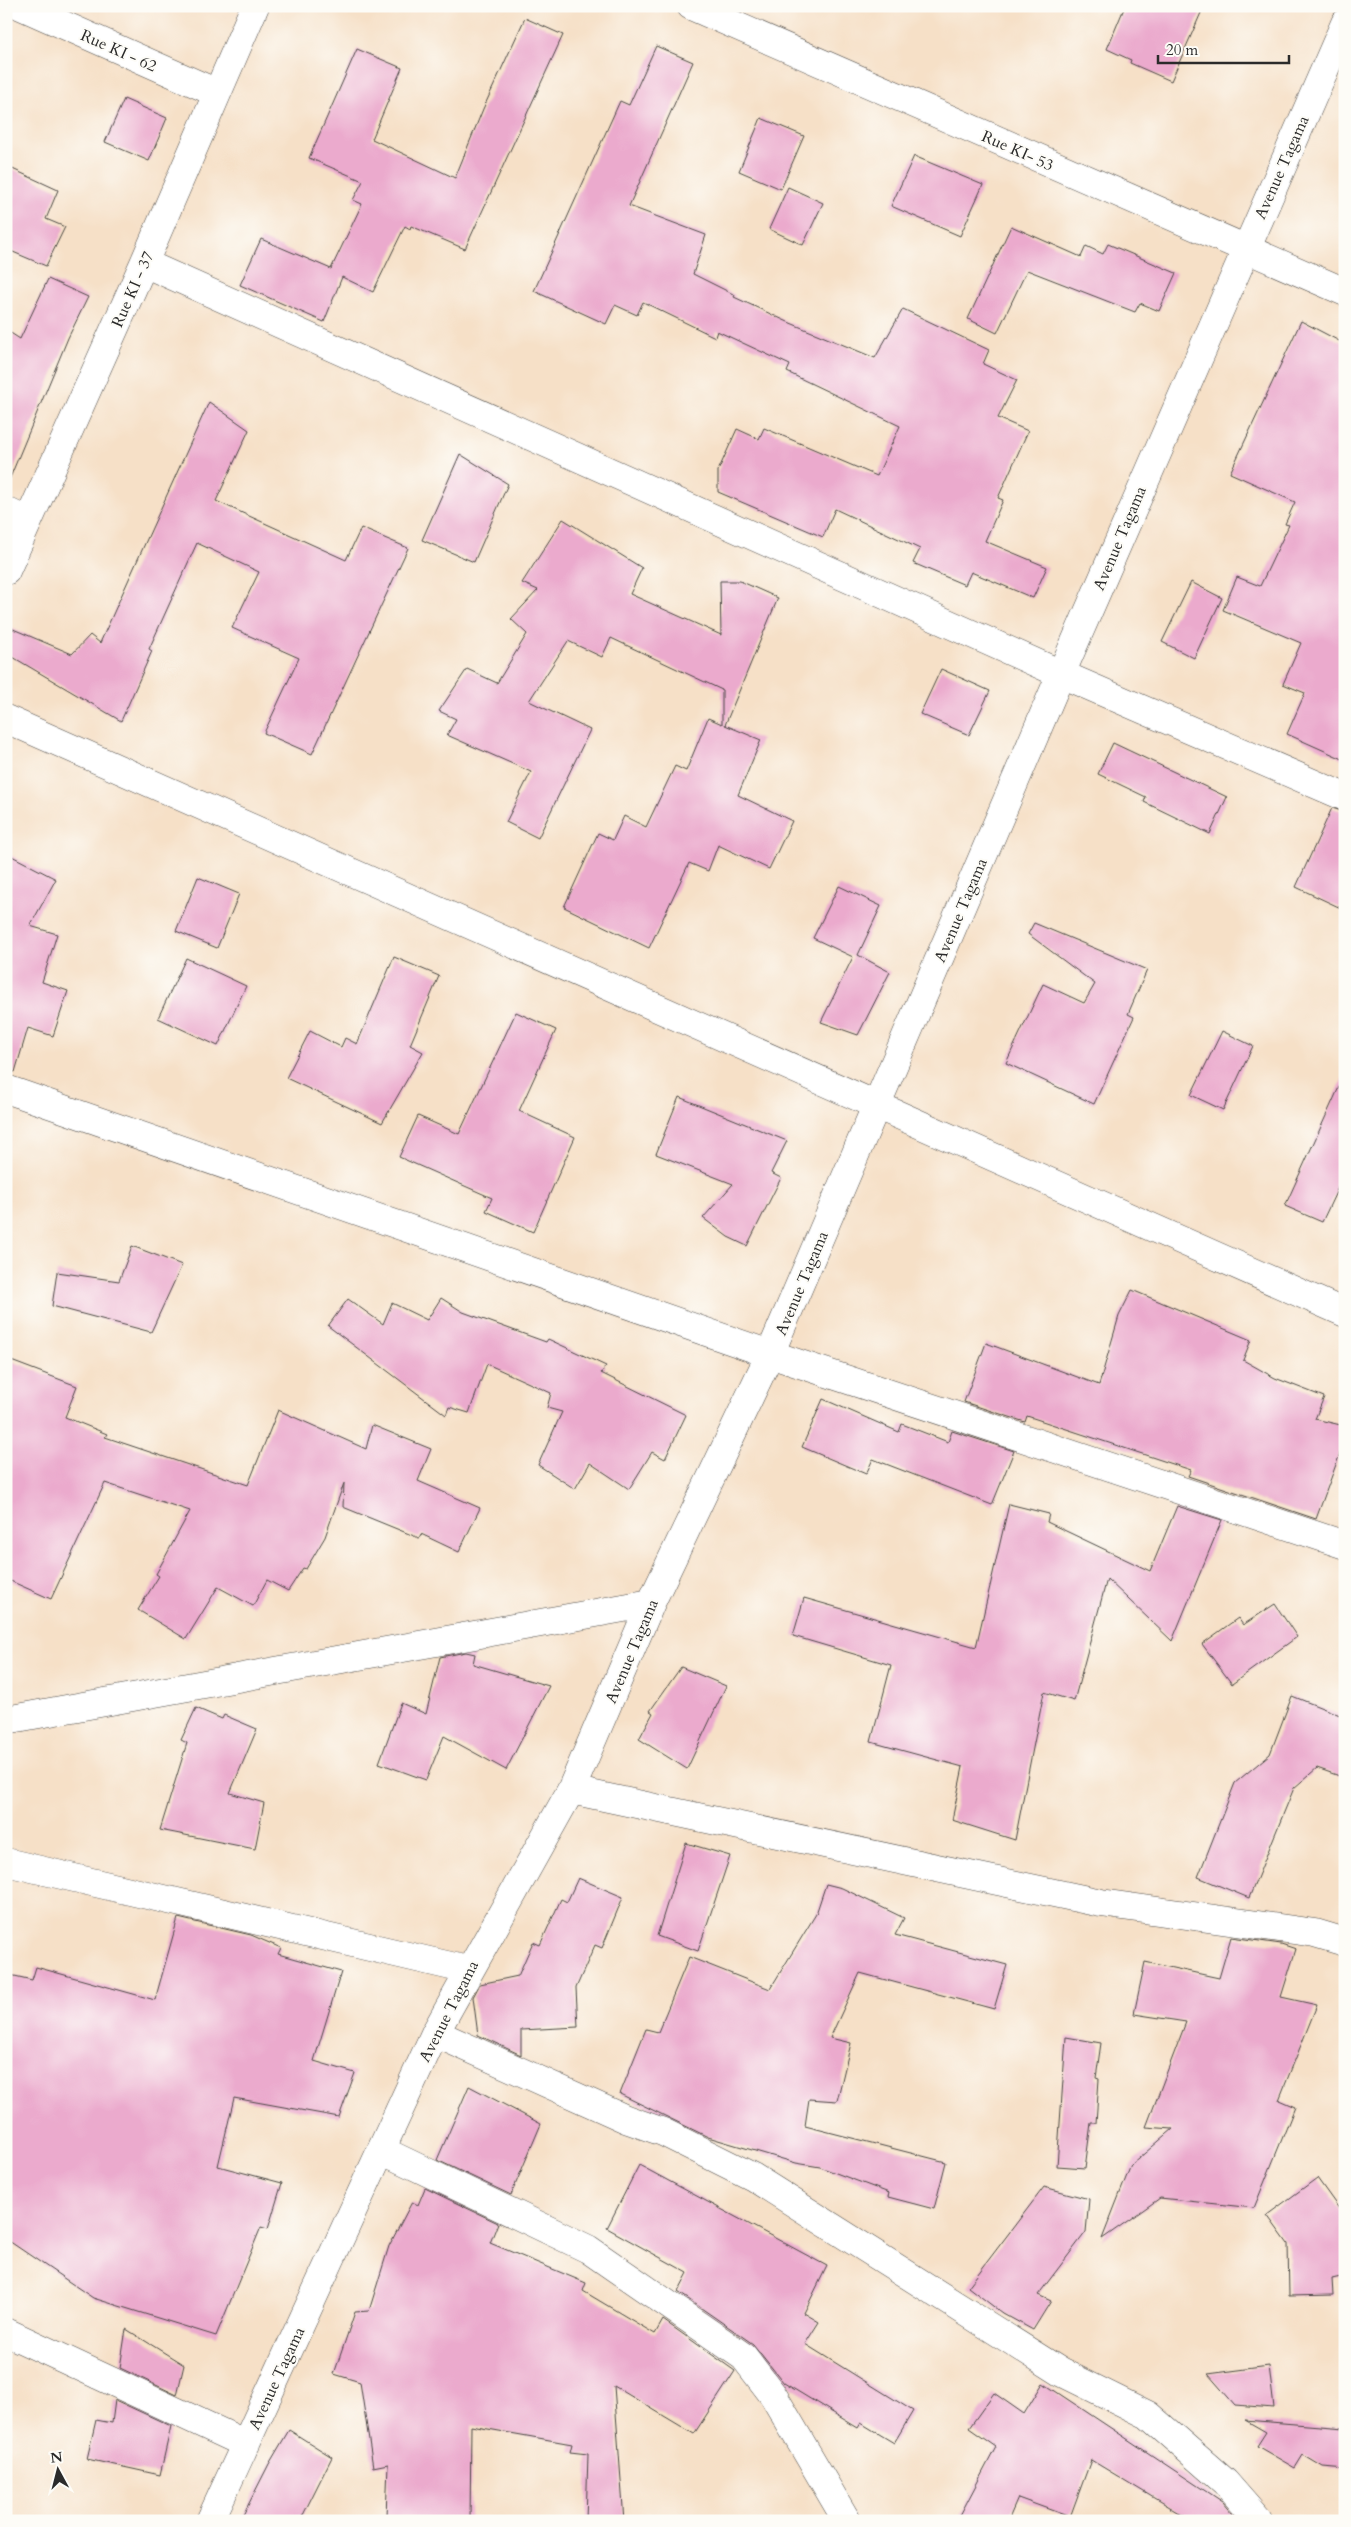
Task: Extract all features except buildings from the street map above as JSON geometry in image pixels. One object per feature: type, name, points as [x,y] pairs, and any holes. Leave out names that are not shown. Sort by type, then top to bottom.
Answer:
[{"type":"street","name":"Rue KI - 62","points":[[21,6],[217,93]]},
{"type":"street","name":"Rue KI - 37","points":[[6,571],[17,516],[144,264],[255,6]]},
{"type":"street","name":"Rue KI- 53","points":[[691,6],[1245,250],[1345,292]]},
{"type":"street","name":"Avenue Tagama","points":[[210,2521],[435,2033],[468,1970],[571,1790],[652,1604],[770,1354],[1060,674],[1345,23]]},
{"type":"street","points":[[144,264],[1060,674],[1345,797]]},
{"type":"street","points":[[6,720],[1345,1313]]},
{"type":"street","points":[[6,1089],[770,1354],[1345,1545]]},
{"type":"street","points":[[6,1720],[652,1604]]},
{"type":"street","points":[[571,1790],[1101,1902],[1314,1933],[1345,1942]]},
{"type":"street","points":[[6,1862],[468,1970]]},
{"type":"street","points":[[435,2033],[626,2119],[663,2132],[753,2177],[1061,2372],[1148,2415],[1225,2482],[1259,2521]]},
{"type":"street","points":[[381,2150],[588,2249],[744,2357],[773,2395],[846,2521]]},
{"type":"street","points":[[6,2332],[246,2444]]}]
